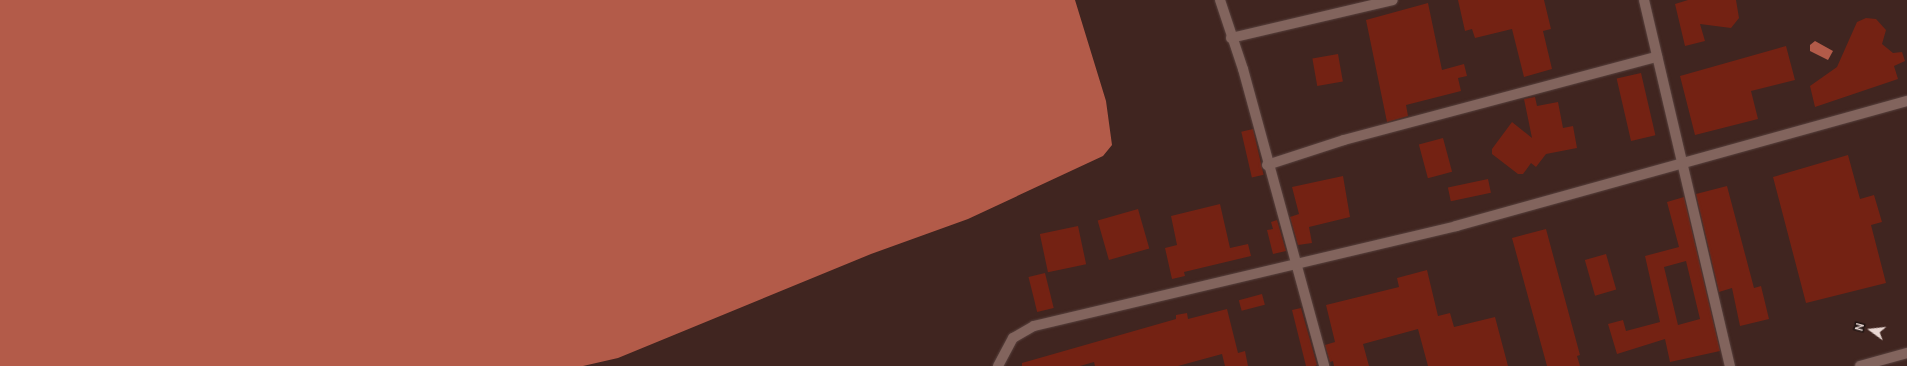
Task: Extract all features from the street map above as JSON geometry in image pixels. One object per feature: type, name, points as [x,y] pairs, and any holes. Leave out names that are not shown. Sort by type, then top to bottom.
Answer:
[{"type":"street","points":[[1220,0],[1297,264],[1324,366]]},
{"type":"street","points":[[1231,38],[1327,18],[1393,0]]},
{"type":"street","points":[[1644,0],[1658,57],[1680,161],[1730,366]]},
{"type":"street","points":[[1267,165],[1344,140],[1658,57]]},
{"type":"street","points":[[998,366],[1013,338],[1034,326],[1456,226],[1680,161],[1907,101]]},
{"type":"street","points":[[1860,366],[1907,353]]},
{"type":"shaded area","points":[[0,0],[1075,0],[1106,101],[1112,145],[1103,156],[968,219],[871,254],[618,358],[583,366],[0,366]]},
{"type":"shaded area","points":[[1815,41],[1833,51],[1828,60],[1810,51],[1810,45]]},
{"type":"building","points":[[1458,0],[1544,0],[1551,29],[1543,31],[1552,69],[1524,77],[1512,29],[1475,38],[1472,29],[1465,31]]},
{"type":"building","points":[[1688,0],[1736,0],[1739,18],[1731,28],[1700,24],[1705,41],[1685,46],[1675,4]]},
{"type":"building","points":[[1428,3],[1442,70],[1464,64],[1467,76],[1458,78],[1461,91],[1406,105],[1408,116],[1387,122],[1366,20]]},
{"type":"building","points":[[1866,18],[1876,19],[1886,30],[1882,44],[1893,53],[1902,52],[1905,61],[1894,66],[1898,79],[1815,107],[1810,86],[1837,67],[1857,22]]},
{"type":"building","points":[[1786,46],[1795,80],[1751,91],[1758,119],[1695,135],[1680,76]]},
{"type":"building","points":[[1338,54],[1343,82],[1317,86],[1312,59]]},
{"type":"building","points":[[1641,73],[1655,135],[1631,141],[1617,79]]},
{"type":"building","points":[[1535,97],[1537,106],[1558,102],[1563,128],[1573,126],[1577,148],[1546,154],[1536,167],[1531,163],[1523,174],[1518,174],[1492,154],[1492,149],[1512,122],[1532,138],[1524,99]]},
{"type":"building","points":[[1253,129],[1264,175],[1252,177],[1241,132]]},
{"type":"building","points":[[1443,138],[1452,172],[1428,178],[1419,144]]},
{"type":"building","points":[[1848,155],[1860,199],[1874,195],[1882,222],[1871,225],[1886,283],[1806,303],[1773,177]]},
{"type":"building","points":[[1343,176],[1350,217],[1309,227],[1312,243],[1298,245],[1290,217],[1299,214],[1292,187]]},
{"type":"building","points":[[1488,179],[1491,193],[1451,201],[1448,188]]},
{"type":"building","points":[[1727,186],[1754,288],[1761,286],[1769,319],[1740,326],[1732,288],[1719,292],[1696,194]]},
{"type":"building","points":[[1684,197],[1720,351],[1670,362],[1665,339],[1617,354],[1608,324],[1623,320],[1626,331],[1660,322],[1645,256],[1679,247],[1667,202]],"holes":[[[1686,261],[1700,319],[1678,325],[1664,267]]]},
{"type":"building","points":[[1220,204],[1230,248],[1248,244],[1251,256],[1184,272],[1185,276],[1172,279],[1165,248],[1177,245],[1171,216]]},
{"type":"building","points":[[1138,209],[1149,248],[1109,260],[1098,221]]},
{"type":"building","points":[[1277,220],[1286,251],[1273,254],[1267,230],[1273,229],[1271,222]]},
{"type":"building","points":[[1078,226],[1086,264],[1048,272],[1040,234]]},
{"type":"building","points":[[1546,229],[1580,355],[1577,356],[1580,366],[1547,366],[1512,238]]},
{"type":"building","points":[[1606,254],[1616,290],[1595,296],[1585,260]]},
{"type":"building","points":[[1427,270],[1438,316],[1450,313],[1454,327],[1495,317],[1508,366],[1428,366],[1418,329],[1363,344],[1369,366],[1334,366],[1333,361],[1330,362],[1325,345],[1335,342],[1326,305],[1399,287],[1397,278]]},
{"type":"building","points":[[1045,273],[1054,308],[1037,312],[1029,277]]},
{"type":"building","points":[[1262,294],[1265,305],[1242,311],[1239,300]]},
{"type":"building","points":[[1301,308],[1317,365],[1315,366],[1306,366],[1292,310]]},
{"type":"building","points":[[1227,309],[1238,353],[1245,351],[1248,366],[1225,366],[1222,354],[1178,366],[1095,366],[1094,362],[1080,366],[1022,366],[1022,363],[1176,319],[1176,315],[1187,313],[1188,319]]}]
